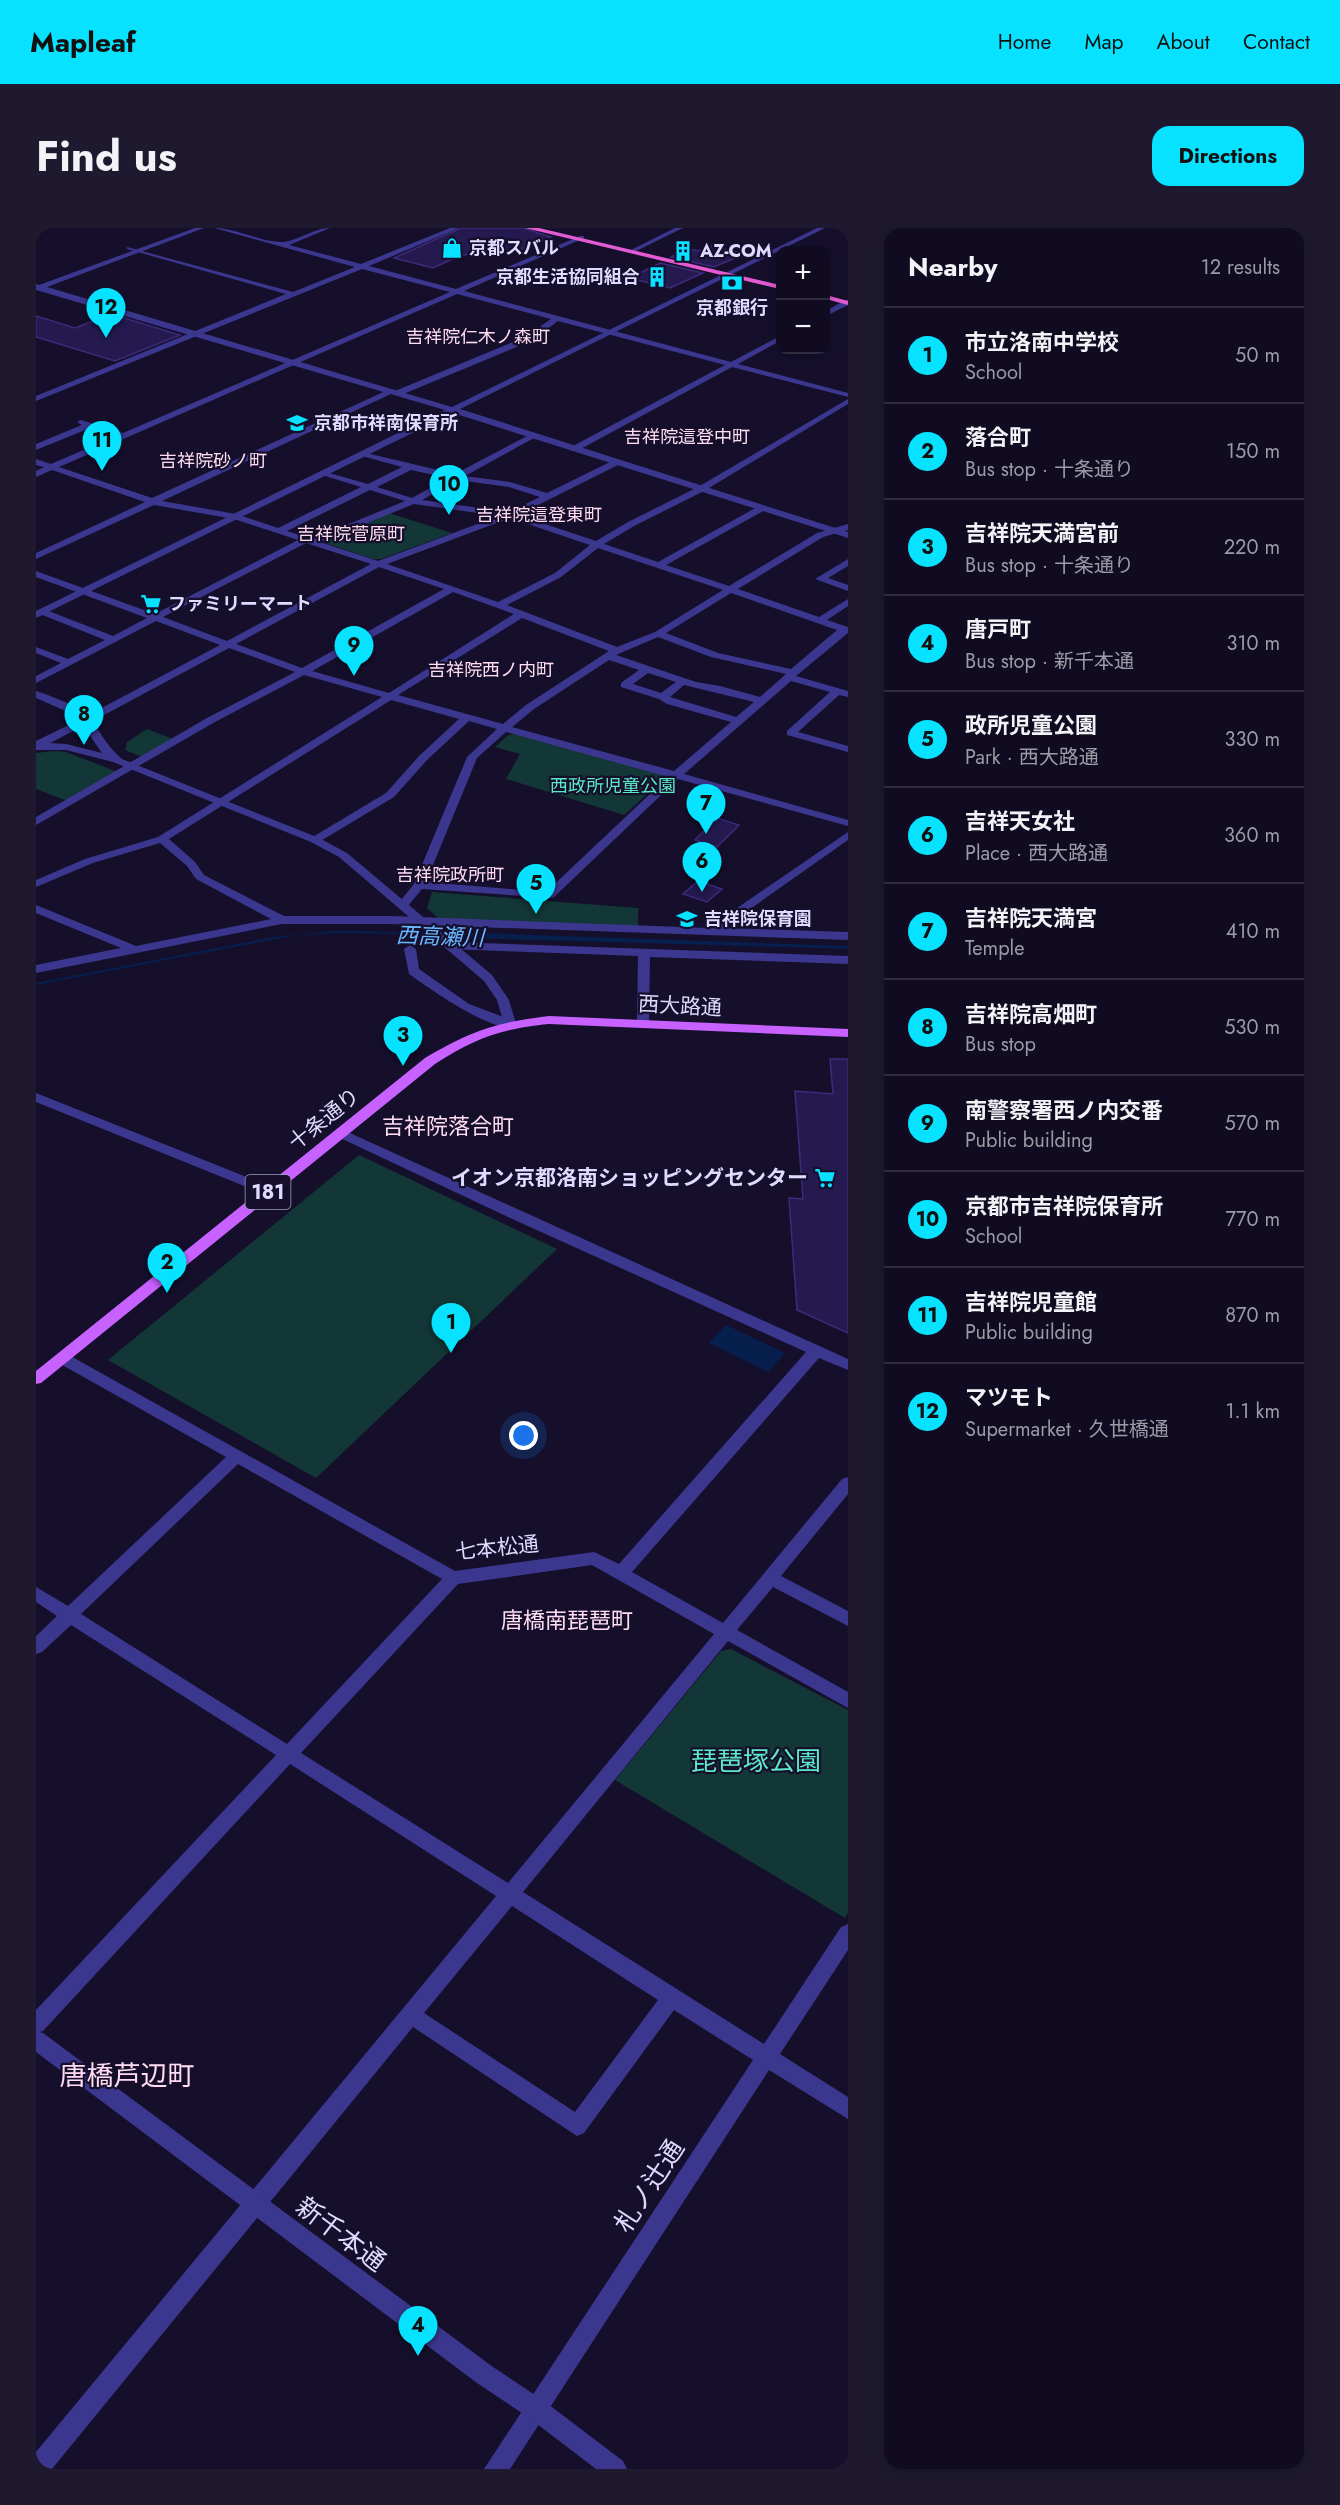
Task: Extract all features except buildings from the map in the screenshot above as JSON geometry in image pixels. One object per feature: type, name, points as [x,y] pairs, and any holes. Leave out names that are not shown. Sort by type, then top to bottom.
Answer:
[{"type":"highway","points":[[529,228],[776,284]]},
{"type":"highway","points":[[545,228],[579,238]]},
{"type":"highway","points":[[830,296],[848,301]]},
{"type":"main road","name":"西大路通","points":[[510,1024],[549,1020],[848,1033]]},
{"type":"main road","name":"十条通り","points":[[36,1379],[445,1050],[462,1041],[510,1024]]},
{"type":"street","points":[[37,286],[129,248],[185,228]]},
{"type":"street","points":[[37,286],[201,228]]},
{"type":"street","points":[[217,228],[848,395]]},
{"type":"street","points":[[282,245],[327,228]]},
{"type":"street","points":[[36,399],[456,228]]},
{"type":"street","points":[[632,250],[681,228]]},
{"type":"street","points":[[39,614],[822,228]]},
{"type":"street","points":[[36,474],[579,238]]},
{"type":"street","points":[[129,248],[293,294]]},
{"type":"street","points":[[37,286],[453,410],[848,535]]},
{"type":"street","points":[[830,311],[848,301]]},
{"type":"street","points":[[36,556],[394,392],[528,339],[557,318]]},
{"type":"street","points":[[574,449],[776,340]]},
{"type":"street","points":[[500,605],[558,574],[596,545],[700,489],[848,401]]},
{"type":"street","points":[[75,420],[124,436]]},
{"type":"street","points":[[36,447],[89,424]]},
{"type":"street","points":[[36,680],[309,541],[412,501],[531,436]]},
{"type":"street","points":[[364,454],[455,477],[510,485],[546,496]]},
{"type":"street","points":[[36,462],[154,502],[236,517],[279,531],[500,605],[682,682],[762,701]]},
{"type":"street","points":[[36,746],[378,564],[510,515],[617,462]]},
{"type":"street","points":[[279,531],[410,467]]},
{"type":"street","points":[[325,473],[412,501],[510,515],[846,630]]},
{"type":"street","points":[[658,566],[762,508]]},
{"type":"street","points":[[403,905],[419,885],[472,757],[503,729],[530,707],[612,653],[658,634],[820,535],[848,527]]},
{"type":"street","points":[[848,562],[820,579],[848,588]]},
{"type":"street","points":[[36,574],[303,672],[465,719],[521,732],[848,823]]},
{"type":"street","points":[[36,822],[211,720],[303,672],[452,588]]},
{"type":"street","points":[[819,621],[848,602]]},
{"type":"street","points":[[39,614],[114,640]]},
{"type":"street","points":[[36,884],[88,861],[162,839],[521,614]]},
{"type":"street","points":[[419,885],[549,896],[676,775],[846,630]]},
{"type":"street","points":[[658,634],[716,655],[791,675],[842,692]]},
{"type":"street","points":[[36,650],[69,663]]},
{"type":"street","points":[[647,669],[625,685],[663,697],[671,702],[739,721]]},
{"type":"street","points":[[663,697],[682,682]]},
{"type":"street","points":[[842,692],[791,733],[848,749]]},
{"type":"street","points":[[36,694],[73,709],[87,720],[102,747],[114,759]]},
{"type":"street","points":[[315,840],[390,795],[423,758],[465,719]]},
{"type":"street","points":[[36,746],[71,747],[114,759],[315,840],[343,855],[495,986],[503,1000],[510,1024]]},
{"type":"street","points":[[709,932],[848,835]]},
{"type":"street","points":[[162,839],[191,864],[200,877],[282,920]]},
{"type":"street","points":[[36,909],[136,950]]},
{"type":"street","points":[[36,969],[282,920],[848,936]]},
{"type":"street","points":[[450,945],[848,960]]},
{"type":"street","points":[[410,949],[413,971],[465,1007],[510,1024]]},
{"type":"street","points":[[643,1024],[644,952]]},
{"type":"street","points":[[36,1097],[269,1191]]},
{"type":"street","points":[[341,1133],[511,1213],[848,1365]]},
{"type":"street","points":[[621,1572],[816,1351]]},
{"type":"street","name":"七本松通","points":[[62,1358],[453,1578],[594,1558],[848,1701]]},
{"type":"street","points":[[36,1647],[237,1456]]},
{"type":"street","points":[[37,2469],[848,1482]]},
{"type":"street","points":[[36,2024],[453,1578]]},
{"type":"street","points":[[771,1578],[848,1619]]},
{"type":"street","points":[[36,1594],[848,2109]]},
{"type":"street","name":"札ノ辻通","points":[[495,2469],[848,1933]]},
{"type":"street","points":[[411,2015],[577,2126],[672,1997]]},
{"type":"street","name":"新千本通","points":[[36,2040],[485,2375],[536,2409],[615,2469]]},
{"type":"green space","points":[[389,513],[452,533],[381,559],[373,559],[325,543],[325,539]]},
{"type":"green space","points":[[147,729],[173,739],[142,757],[125,750],[127,742]]},
{"type":"green space","name":"西政所児童公園","points":[[515,734],[662,775],[664,779],[624,815],[506,779],[520,754],[495,747],[508,735]]},
{"type":"green space","points":[[66,752],[115,771],[115,774],[67,801],[36,789],[36,753]]},
{"type":"green space","points":[[432,892],[638,908],[638,927],[439,919],[427,908]]},
{"type":"green space","points":[[359,1155],[557,1249],[316,1478],[108,1360]]},
{"type":"green space","name":"琵琶塚公園","points":[[731,1649],[848,1710],[848,1913],[845,1918],[615,1780],[721,1651]]},
{"type":"water","name":"西高瀬川","points":[[335,931],[481,933],[848,946],[848,949],[338,933],[297,935],[36,985],[36,983],[274,937]]},
{"type":"water","points":[[726,1325],[785,1353],[768,1372],[709,1343]]},
{"type":"place","name":"京都スバル","points":[[452,248]]},
{"type":"place","name":"AZ-COM","points":[[683,251]]},
{"type":"place","name":"京都生活協同組合","points":[[657,277]]},
{"type":"place","name":"京都銀行","points":[[732,283]]},
{"type":"place","name":"マツモト","points":[[106,338]]},
{"type":"place","name":"京都市祥南保育所","points":[[297,423]]},
{"type":"place","name":"吉祥院児童館","points":[[102,471]]},
{"type":"place","name":"京都市吉祥院保育所","points":[[449,515]]},
{"type":"place","name":"ファミリーマート","points":[[151,604]]},
{"type":"place","name":"南警察署西ノ内交番","points":[[354,676]]},
{"type":"place","name":"吉祥院高畑町","points":[[84,745]]},
{"type":"place","name":"吉祥院天満宮","points":[[706,834]]},
{"type":"place","name":"吉祥天女社","points":[[702,892]]},
{"type":"place","name":"政所児童公園","points":[[536,914]]},
{"type":"place","name":"吉祥院保育園","points":[[687,919]]},
{"type":"place","name":"吉祥院天満宮前","points":[[403,1066]]},
{"type":"place","name":"イオン京都洛南ショッピングセンター","points":[[825,1178]]},
{"type":"place","name":"落合町","points":[[167,1293]]},
{"type":"place","name":"市立洛南中学校","points":[[451,1353]]},
{"type":"place","name":"唐戸町","points":[[418,2356]]},
{"type":"district","name":"吉祥院仁木ノ森町","points":[[478,337]]},
{"type":"district","name":"吉祥院這登中町","points":[[687,437]]},
{"type":"district","name":"吉祥院砂ノ町","points":[[213,461]]},
{"type":"district","name":"吉祥院這登東町","points":[[539,515]]},
{"type":"district","name":"吉祥院菅原町","points":[[351,534]]},
{"type":"district","name":"吉祥院西ノ内町","points":[[491,670]]},
{"type":"district","name":"吉祥院政所町","points":[[450,875]]},
{"type":"district","name":"吉祥院落合町","points":[[448,1126]]},
{"type":"district","name":"唐橋南琵琶町","points":[[567,1620]]},
{"type":"district","name":"唐橋芦辺町","points":[[127,2075]]}]
